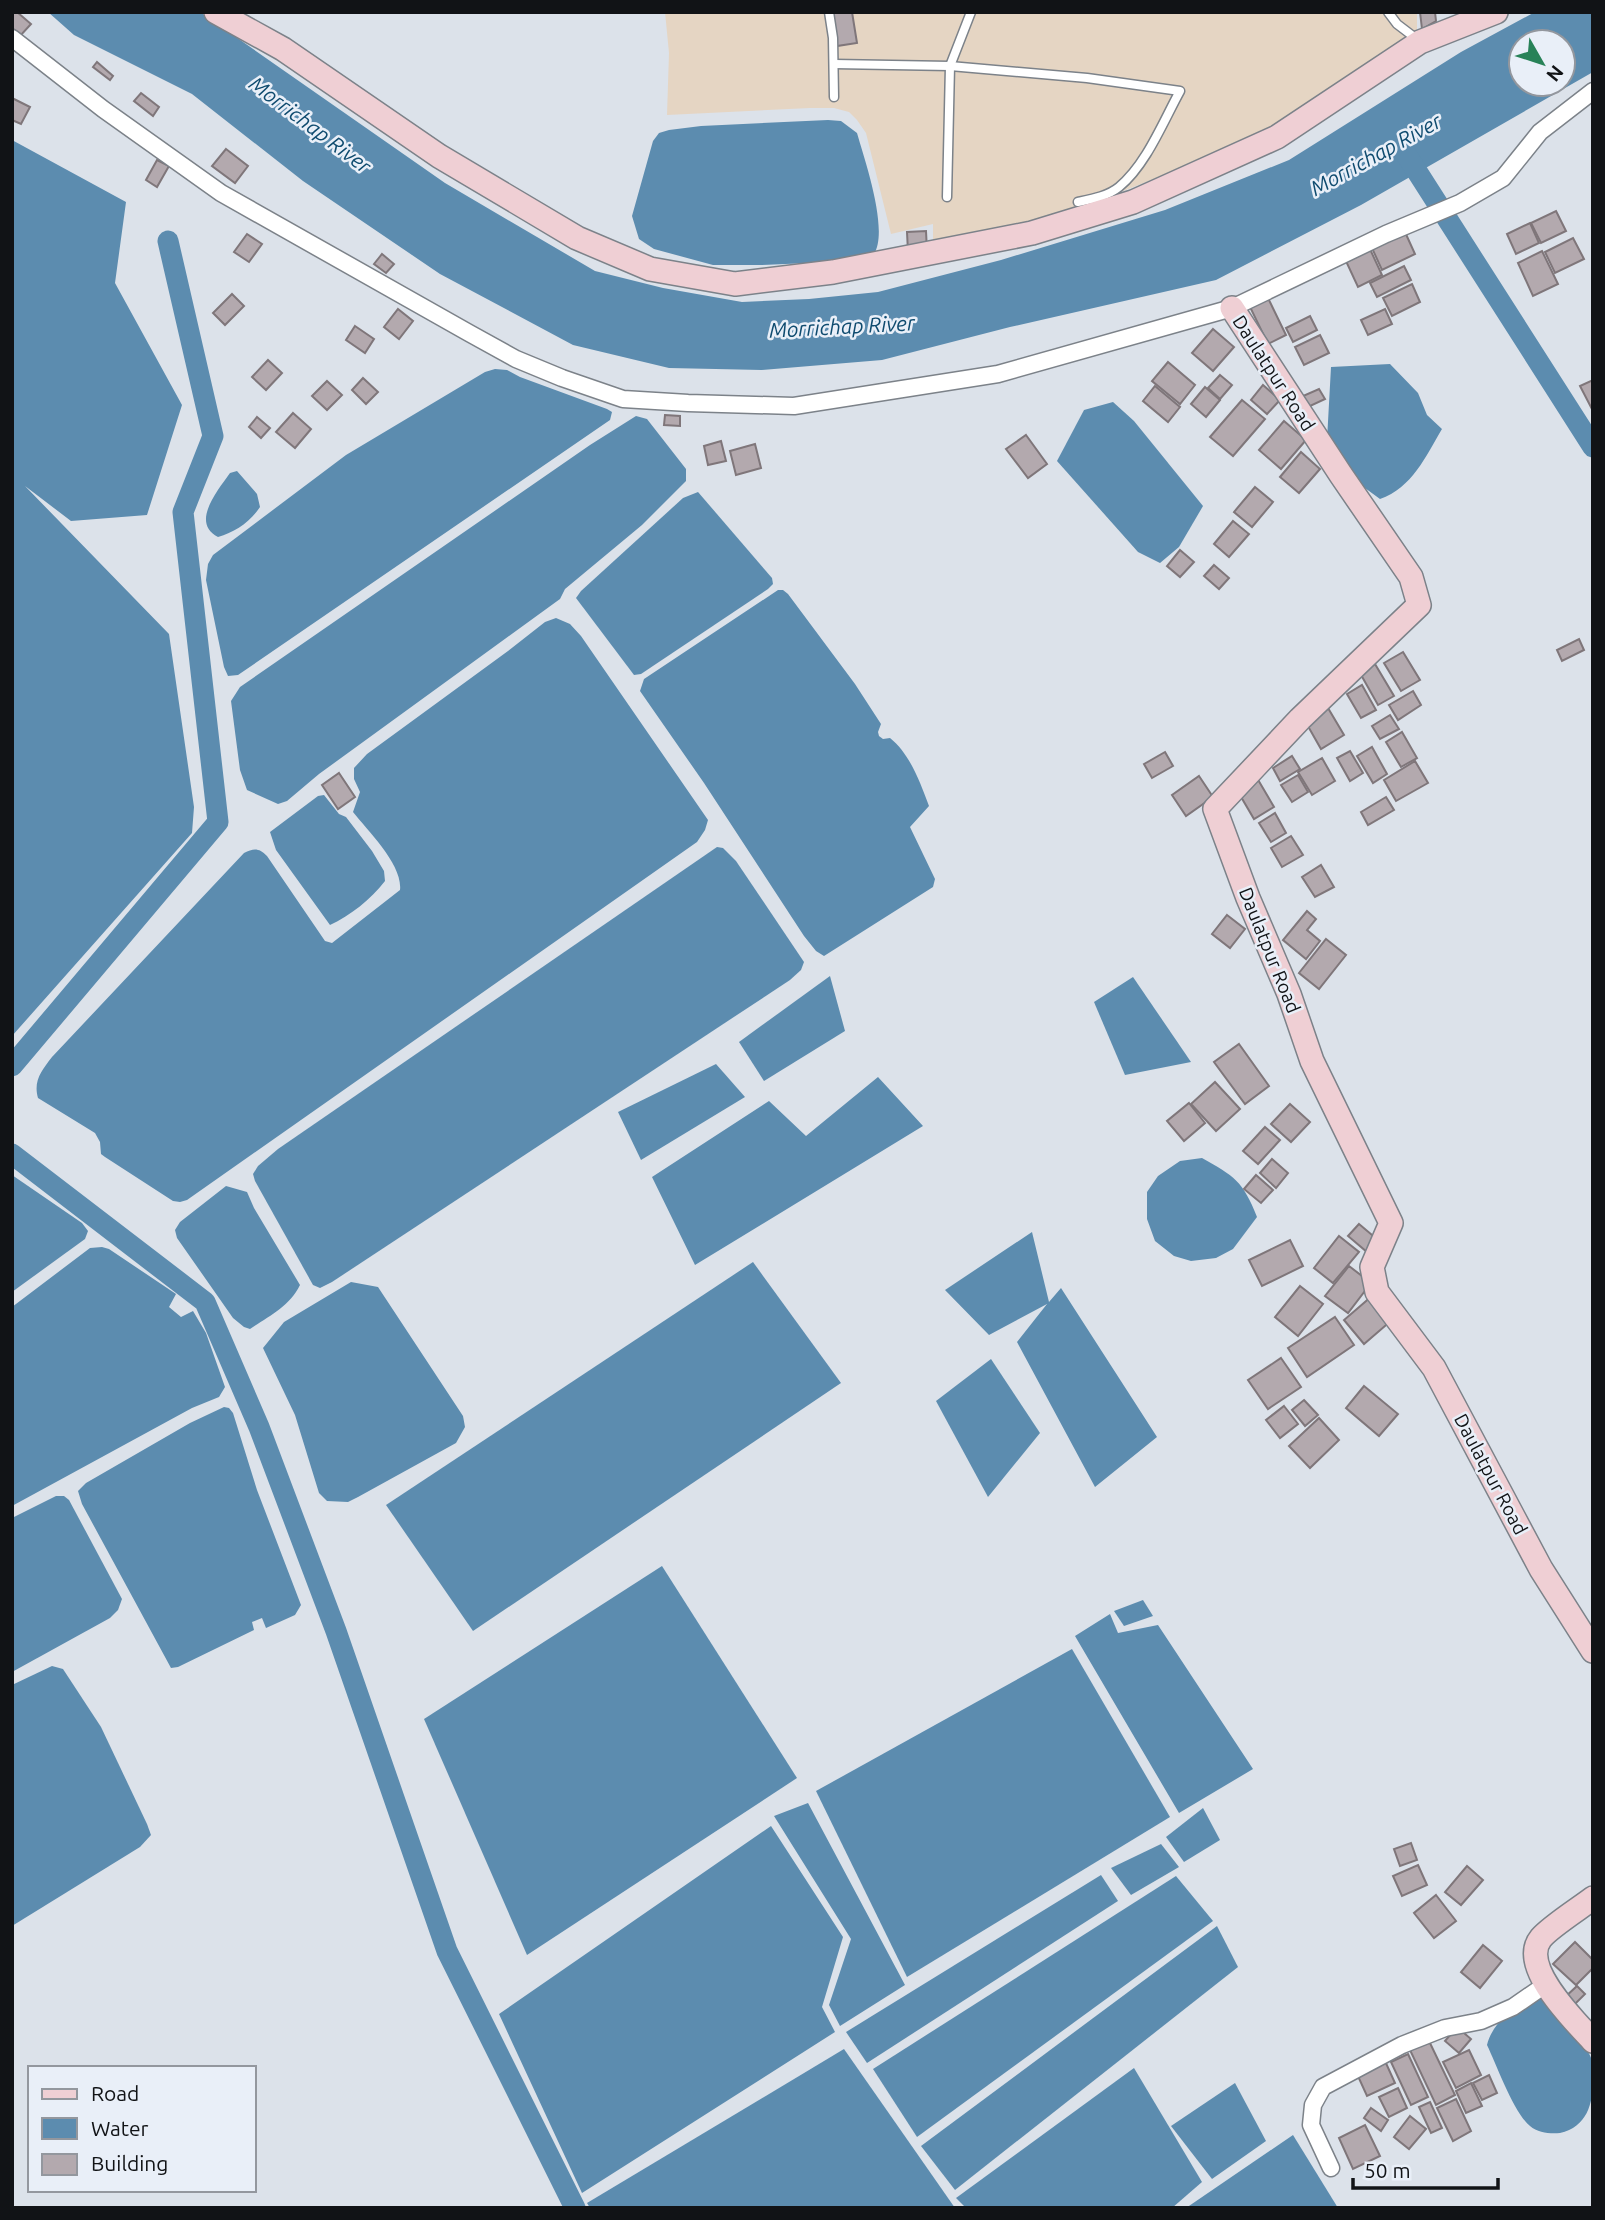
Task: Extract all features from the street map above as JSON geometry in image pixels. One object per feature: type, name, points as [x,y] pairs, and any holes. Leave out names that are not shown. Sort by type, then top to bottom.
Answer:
[{"type":"street","points":[[216,12],[282,49],[439,156],[576,238],[650,269],[735,284],[833,272],[1032,233],[1133,202],[1277,137],[1420,42],[1496,12]]},
{"type":"street","points":[[12,38],[103,109],[221,193],[516,359],[623,399],[794,406],[998,374],[1232,308],[1386,234],[1460,203],[1503,178],[1540,132],[1593,91]]},
{"type":"street","name":"Daulatpur Road","points":[[1232,308],[1340,475],[1411,577],[1419,605],[1300,719],[1215,809],[1248,898],[1289,994],[1312,1061],[1391,1223],[1373,1267],[1377,1292],[1434,1368],[1541,1569],[1593,1651]]},
{"type":"street","points":[[1593,1898],[1540,1939],[1535,1959],[1545,1985],[1593,2042]]},
{"type":"street","points":[[1331,2168],[1311,2125],[1313,2105],[1323,2087],[1402,2046],[1445,2028],[1481,2021],[1513,2007],[1545,1985]]},
{"type":"lane","points":[[829,12],[833,38],[834,97]]},
{"type":"lane","points":[[947,197],[950,66],[971,12]]},
{"type":"lane","points":[[1388,12],[1397,24],[1420,42]]},
{"type":"lane","points":[[834,64],[950,66],[1087,78],[1180,91],[1143,160],[1118,188],[1078,202]]},
{"type":"shaded area","points":[[665,12],[832,12],[838,46],[857,42],[852,12],[1417,12],[1417,34],[1306,108],[1227,150],[1060,216],[933,241],[933,224],[891,234],[866,133],[849,112],[834,108],[810,108],[667,115],[669,53]]},
{"type":"water","name":"Morrichap River","points":[[48,12],[200,12],[445,183],[595,271],[663,288],[742,302],[809,299],[878,292],[1001,260],[1165,210],[1289,160],[1461,52],[1535,12],[1593,12],[1593,72],[1577,81],[1577,28],[1507,28],[1507,98],[1548,98],[1361,205],[1216,280],[1010,327],[882,360],[762,370],[669,368],[573,345],[440,274],[303,181],[192,94],[74,35]]},
{"type":"water","points":[[841,121],[857,133],[877,213],[878,243],[874,254],[856,261],[713,265],[654,249],[639,239],[632,216],[653,141],[659,133],[701,126]]},
{"type":"water","points":[[12,140],[126,202],[115,283],[182,405],[147,515],[71,521],[25,486],[169,634],[194,807],[192,833],[12,1036]]},
{"type":"water","points":[[1390,364],[1418,393],[1427,415],[1442,429],[1417,470],[1401,487],[1380,499],[1354,480],[1327,440],[1331,367]]},
{"type":"water","points":[[507,370],[607,409],[612,412],[610,420],[238,675],[228,676],[206,580],[208,564],[213,555],[346,455],[485,372]]},
{"type":"water","points":[[1113,402],[1134,421],[1203,506],[1179,547],[1160,563],[1138,552],[1057,461],[1084,410]]},
{"type":"water","points":[[636,416],[647,419],[686,469],[686,481],[642,525],[565,589],[560,599],[319,774],[287,801],[278,804],[247,790],[240,770],[231,701],[240,687]]},
{"type":"water","points":[[237,471],[257,494],[260,507],[242,526],[218,537],[210,531],[206,515],[219,488],[230,473]]},
{"type":"water","points":[[698,492],[772,578],[773,584],[641,674],[634,675],[576,598],[683,498]]},
{"type":"water","points":[[778,590],[788,594],[855,684],[881,724],[879,736],[883,739],[890,738],[903,752],[914,769],[929,806],[910,827],[935,879],[933,887],[824,956],[816,951],[804,936],[640,691],[644,679]]},
{"type":"water","points":[[556,618],[570,624],[581,636],[708,820],[697,842],[187,1200],[173,1201],[105,1157],[101,1154],[100,1142],[95,1133],[38,1098],[38,1081],[52,1057],[244,853],[256,850],[267,856],[325,941],[332,943],[400,890],[396,870],[390,859],[353,812],[360,792],[354,779],[354,768],[367,754],[545,622]]},
{"type":"water","points":[[324,795],[339,814],[346,817],[372,851],[384,871],[385,881],[360,906],[330,925],[276,850],[270,832],[318,796]]},
{"type":"water","points":[[717,847],[723,848],[736,861],[804,962],[801,970],[790,980],[332,1282],[320,1288],[313,1285],[255,1181],[253,1174],[258,1166],[278,1149]]},
{"type":"water","points":[[830,976],[845,1031],[764,1081],[739,1042]]},
{"type":"water","points":[[1133,977],[1191,1062],[1125,1075],[1094,1002]]},
{"type":"water","points":[[716,1064],[745,1097],[641,1160],[618,1112]]},
{"type":"water","points":[[878,1077],[923,1126],[695,1265],[652,1177],[769,1101],[806,1136]]},
{"type":"water","points":[[1202,1158],[1242,1187],[1257,1217],[1233,1249],[1216,1258],[1191,1261],[1174,1256],[1155,1241],[1147,1219],[1147,1192],[1158,1176],[1180,1161]]},
{"type":"water","points":[[12,1175],[82,1223],[88,1231],[85,1239],[12,1292]]},
{"type":"water","points":[[226,1186],[247,1192],[300,1285],[284,1305],[250,1329],[233,1318],[177,1238],[175,1230],[180,1222]]},
{"type":"water","points":[[1032,1232],[1049,1302],[1061,1288],[1157,1437],[1095,1487],[1017,1342],[1047,1304],[989,1335],[945,1290]]},
{"type":"water","points":[[102,1247],[176,1294],[169,1307],[181,1317],[193,1311],[206,1333],[225,1387],[219,1397],[192,1408],[12,1506],[12,1307],[90,1248]]},
{"type":"water","points":[[753,1262],[841,1383],[473,1631],[386,1505]]},
{"type":"water","points":[[351,1282],[378,1287],[463,1416],[465,1427],[456,1443],[358,1497],[348,1502],[327,1501],[319,1493],[295,1415],[263,1348],[284,1322]]},
{"type":"water","points":[[991,1359],[1040,1433],[988,1497],[936,1401]]},
{"type":"water","points":[[224,1407],[233,1413],[257,1490],[301,1605],[295,1615],[266,1628],[262,1618],[252,1622],[254,1630],[171,1668],[82,1504],[78,1491],[86,1483],[190,1423]]},
{"type":"water","points":[[56,1496],[64,1496],[69,1500],[122,1599],[118,1610],[110,1618],[12,1672],[12,1518]]},
{"type":"water","points":[[662,1566],[797,1778],[527,1955],[424,1719]]},
{"type":"water","points":[[1143,1600],[1153,1616],[1124,1626],[1114,1611]]},
{"type":"water","points":[[1110,1614],[1118,1633],[1158,1625],[1253,1769],[1179,1813],[1075,1636]]},
{"type":"water","points":[[1072,1649],[1170,1817],[907,1977],[816,1791]]},
{"type":"water","points":[[52,1666],[63,1669],[101,1727],[151,1835],[140,1847],[12,1926],[12,1685]]},
{"type":"water","points":[[808,1803],[905,1985],[840,2026],[829,2005],[851,1939],[774,1816]]},
{"type":"water","points":[[1203,1808],[1220,1840],[1184,1862],[1166,1837]]},
{"type":"water","points":[[771,1826],[843,1937],[822,2007],[835,2032],[582,2193],[499,2014]]},
{"type":"water","points":[[1161,1844],[1179,1867],[1131,1895],[1111,1868]]},
{"type":"water","points":[[1101,1875],[1118,1901],[867,2063],[846,2032]]},
{"type":"water","points":[[1176,1876],[1213,1921],[917,2137],[873,2069]]},
{"type":"water","points":[[1217,1926],[1238,1967],[955,2190],[921,2146]]},
{"type":"water","points":[[1546,1998],[1579,2038],[1593,2065],[1592,2097],[1587,2113],[1577,2126],[1560,2133],[1537,2130],[1524,2120],[1487,2045],[1495,2028],[1509,2013],[1527,2003]]},
{"type":"water","points":[[844,2049],[955,2208],[590,2208],[587,2203]]},
{"type":"water","points":[[1134,2068],[1202,2182],[1172,2208],[966,2208],[956,2198]]},
{"type":"water","points":[[1235,2083],[1266,2141],[1212,2179],[1171,2126]]},
{"type":"water","points":[[1293,2135],[1338,2208],[1186,2208]]},
{"type":"building","points":[[12,12],[17,12],[31,24],[21,35],[12,28]]},
{"type":"building","points":[[832,12],[852,12],[857,43],[837,46]]},
{"type":"building","points":[[1420,12],[1435,12],[1436,21],[1422,29]]},
{"type":"building","points":[[97,62],[113,76],[110,80],[93,67]]},
{"type":"building","points":[[141,93],[159,107],[153,116],[134,101]]},
{"type":"building","points":[[12,98],[30,107],[21,124],[12,120]]},
{"type":"building","points":[[226,149],[248,166],[235,183],[212,166]]},
{"type":"building","points":[[157,160],[169,166],[157,187],[146,180]]},
{"type":"building","points":[[1556,211],[1566,231],[1541,243],[1531,223]]},
{"type":"building","points":[[1530,223],[1539,243],[1516,254],[1507,234]]},
{"type":"building","points":[[926,231],[927,251],[908,252],[907,232]]},
{"type":"building","points":[[1405,232],[1415,254],[1382,270],[1372,248]]},
{"type":"building","points":[[247,234],[262,244],[249,262],[234,252]]},
{"type":"building","points":[[1573,238],[1584,259],[1555,273],[1545,252]]},
{"type":"building","points":[[1369,247],[1382,275],[1358,287],[1345,259]]},
{"type":"building","points":[[1542,251],[1558,284],[1533,296],[1518,263]]},
{"type":"building","points":[[382,254],[394,264],[386,273],[374,264]]},
{"type":"building","points":[[1404,266],[1411,280],[1377,297],[1370,283]]},
{"type":"building","points":[[1412,284],[1420,302],[1392,316],[1383,298]]},
{"type":"building","points":[[232,294],[244,306],[225,325],[213,313]]},
{"type":"building","points":[[1268,298],[1286,335],[1268,344],[1250,307]]},
{"type":"building","points":[[398,309],[413,321],[399,339],[384,327]]},
{"type":"building","points":[[1385,309],[1392,324],[1368,335],[1361,320]]},
{"type":"building","points":[[1310,316],[1317,330],[1293,342],[1286,328]]},
{"type":"building","points":[[355,326],[374,339],[365,353],[346,340]]},
{"type":"building","points":[[1213,329],[1234,347],[1213,371],[1192,353]]},
{"type":"building","points":[[1320,335],[1329,353],[1304,365],[1295,347]]},
{"type":"building","points":[[268,360],[282,373],[266,390],[252,377]]},
{"type":"building","points":[[1168,362],[1195,385],[1180,404],[1152,381]]},
{"type":"building","points":[[1220,375],[1232,385],[1220,399],[1208,388]]},
{"type":"building","points":[[363,378],[378,392],[366,404],[352,390]]},
{"type":"building","points":[[1593,380],[1593,411],[1580,386]]},
{"type":"building","points":[[327,381],[342,395],[327,410],[312,396]]},
{"type":"building","points":[[1263,385],[1280,400],[1267,414],[1251,400]]},
{"type":"building","points":[[1155,386],[1180,407],[1168,422],[1143,401]]},
{"type":"building","points":[[1205,387],[1220,400],[1206,417],[1191,404]]},
{"type":"building","points":[[1319,389],[1325,399],[1308,407],[1303,396]]},
{"type":"building","points":[[1242,400],[1265,419],[1233,456],[1210,437]]},
{"type":"building","points":[[293,413],[311,429],[295,448],[276,432]]},
{"type":"building","points":[[665,415],[680,416],[680,426],[664,425]]},
{"type":"building","points":[[257,417],[270,428],[261,438],[249,427]]},
{"type":"building","points":[[1284,421],[1306,440],[1281,469],[1259,450]]},
{"type":"building","points":[[1026,435],[1047,464],[1028,478],[1006,449]]},
{"type":"building","points":[[721,441],[726,461],[708,465],[704,446]]},
{"type":"building","points":[[755,444],[761,468],[736,475],[730,451]]},
{"type":"building","points":[[1301,452],[1320,469],[1299,493],[1280,477]]},
{"type":"building","points":[[1255,487],[1273,502],[1252,527],[1234,512]]},
{"type":"building","points":[[1233,521],[1249,534],[1229,557],[1214,544]]},
{"type":"building","points":[[1180,550],[1194,562],[1180,577],[1167,566]]},
{"type":"building","points":[[1214,565],[1229,578],[1219,589],[1204,576]]},
{"type":"building","points":[[1579,639],[1584,650],[1562,661],[1557,650]]},
{"type":"building","points":[[1403,652],[1420,680],[1401,691],[1384,663]]},
{"type":"building","points":[[1375,664],[1394,696],[1378,705],[1360,673]]},
{"type":"building","points":[[1362,685],[1376,710],[1361,718],[1347,694]]},
{"type":"building","points":[[1413,691],[1421,705],[1398,720],[1389,705]]},
{"type":"building","points":[[1328,708],[1344,735],[1321,749],[1305,721]]},
{"type":"building","points":[[1390,715],[1399,729],[1380,739],[1372,726]]},
{"type":"building","points":[[1402,732],[1417,758],[1401,767],[1386,742]]},
{"type":"building","points":[[1372,747],[1387,774],[1373,783],[1357,756]]},
{"type":"building","points":[[1350,751],[1363,773],[1350,781],[1337,758]]},
{"type":"building","points":[[1165,752],[1173,766],[1152,778],[1144,764]]},
{"type":"building","points":[[1292,756],[1300,769],[1280,781],[1273,768]]},
{"type":"building","points":[[1322,758],[1335,781],[1312,795],[1298,772]]},
{"type":"building","points":[[1415,761],[1428,783],[1396,801],[1384,780]]},
{"type":"building","points":[[339,773],[355,797],[338,809],[322,785]]},
{"type":"building","points":[[1298,775],[1308,792],[1292,802],[1281,785]]},
{"type":"building","points":[[1199,776],[1213,797],[1186,816],[1172,795]]},
{"type":"building","points":[[1257,778],[1274,807],[1254,819],[1237,790]]},
{"type":"building","points":[[1386,797],[1394,810],[1368,825],[1361,812]]},
{"type":"building","points":[[1275,813],[1286,833],[1271,842],[1259,823]]},
{"type":"building","points":[[1291,836],[1303,855],[1282,867],[1271,848]]},
{"type":"building","points":[[1321,865],[1334,887],[1315,897],[1302,877]]},
{"type":"building","points":[[1307,911],[1316,919],[1307,930],[1320,941],[1306,959],[1283,940]]},
{"type":"building","points":[[1227,915],[1245,929],[1230,948],[1212,934]]},
{"type":"building","points":[[1326,939],[1346,955],[1319,989],[1299,973]]},
{"type":"building","points":[[1239,1044],[1269,1086],[1245,1104],[1214,1062]]},
{"type":"building","points":[[1215,1082],[1240,1109],[1216,1131],[1191,1104]]},
{"type":"building","points":[[1189,1103],[1205,1123],[1184,1141],[1167,1121]]},
{"type":"building","points":[[1290,1104],[1310,1122],[1291,1142],[1271,1124]]},
{"type":"building","points":[[1265,1127],[1280,1140],[1258,1164],[1243,1151]]},
{"type":"building","points":[[1272,1159],[1288,1173],[1276,1188],[1260,1173]]},
{"type":"building","points":[[1256,1175],[1273,1190],[1261,1203],[1244,1189]]},
{"type":"building","points":[[1359,1224],[1378,1240],[1367,1252],[1348,1236]]},
{"type":"building","points":[[1339,1236],[1359,1252],[1333,1283],[1314,1268]]},
{"type":"building","points":[[1290,1240],[1303,1266],[1262,1286],[1249,1260]]},
{"type":"building","points":[[1349,1266],[1371,1283],[1348,1313],[1325,1296]]},
{"type":"building","points":[[1300,1286],[1323,1304],[1298,1336],[1275,1317]]},
{"type":"building","points":[[1372,1296],[1392,1320],[1364,1344],[1344,1320]]},
{"type":"building","points":[[1335,1317],[1354,1345],[1307,1377],[1288,1348]]},
{"type":"building","points":[[1281,1358],[1301,1387],[1268,1409],[1248,1380]]},
{"type":"building","points":[[1364,1386],[1398,1414],[1379,1436],[1346,1408]]},
{"type":"building","points":[[1304,1400],[1318,1415],[1305,1426],[1292,1410]]},
{"type":"building","points":[[1284,1406],[1298,1424],[1280,1438],[1266,1420]]},
{"type":"building","points":[[1319,1418],[1339,1440],[1310,1468],[1289,1446]]},
{"type":"building","points":[[1411,1843],[1417,1860],[1400,1866],[1394,1849]]},
{"type":"building","points":[[1418,1865],[1427,1885],[1402,1896],[1393,1876]]},
{"type":"building","points":[[1467,1866],[1483,1880],[1461,1905],[1445,1892]]},
{"type":"building","points":[[1436,1895],[1456,1921],[1434,1938],[1414,1913]]},
{"type":"building","points":[[1575,1942],[1593,1960],[1593,1968],[1576,1985],[1553,1964]]},
{"type":"building","points":[[1483,1945],[1502,1961],[1480,1988],[1461,1972]]},
{"type":"building","points":[[1577,1986],[1585,1994],[1572,2007],[1563,1999]]},
{"type":"building","points":[[1457,2027],[1471,2039],[1459,2053],[1445,2041]]},
{"type":"building","points":[[1429,2041],[1455,2095],[1436,2105],[1410,2050]]},
{"type":"building","points":[[1469,2050],[1481,2075],[1456,2088],[1443,2062]]},
{"type":"building","points":[[1408,2054],[1428,2097],[1411,2105],[1391,2062]]},
{"type":"building","points":[[1385,2061],[1395,2083],[1367,2096],[1357,2074]]},
{"type":"building","points":[[1489,2075],[1497,2093],[1482,2100],[1473,2083]]},
{"type":"building","points":[[1471,2083],[1482,2106],[1466,2113],[1456,2091]]},
{"type":"building","points":[[1398,2088],[1407,2108],[1389,2117],[1379,2097]]},
{"type":"building","points":[[1456,2099],[1471,2131],[1453,2141],[1437,2108]]},
{"type":"building","points":[[1430,2102],[1442,2128],[1431,2133],[1419,2107]]},
{"type":"building","points":[[1371,2108],[1388,2120],[1381,2131],[1364,2118]]},
{"type":"building","points":[[1410,2116],[1426,2129],[1409,2149],[1394,2137]]},
{"type":"building","points":[[1365,2125],[1380,2156],[1353,2169],[1339,2138]]},
{"type":"waterway","name":"Morrichap River","points":[[1402,148],[1593,447]]},
{"type":"waterway","points":[[12,1066],[218,822],[183,512],[213,436],[168,241]]},
{"type":"waterway","points":[[12,1154],[205,1302],[259,1427],[336,1631],[447,1951],[575,2208]]}]
